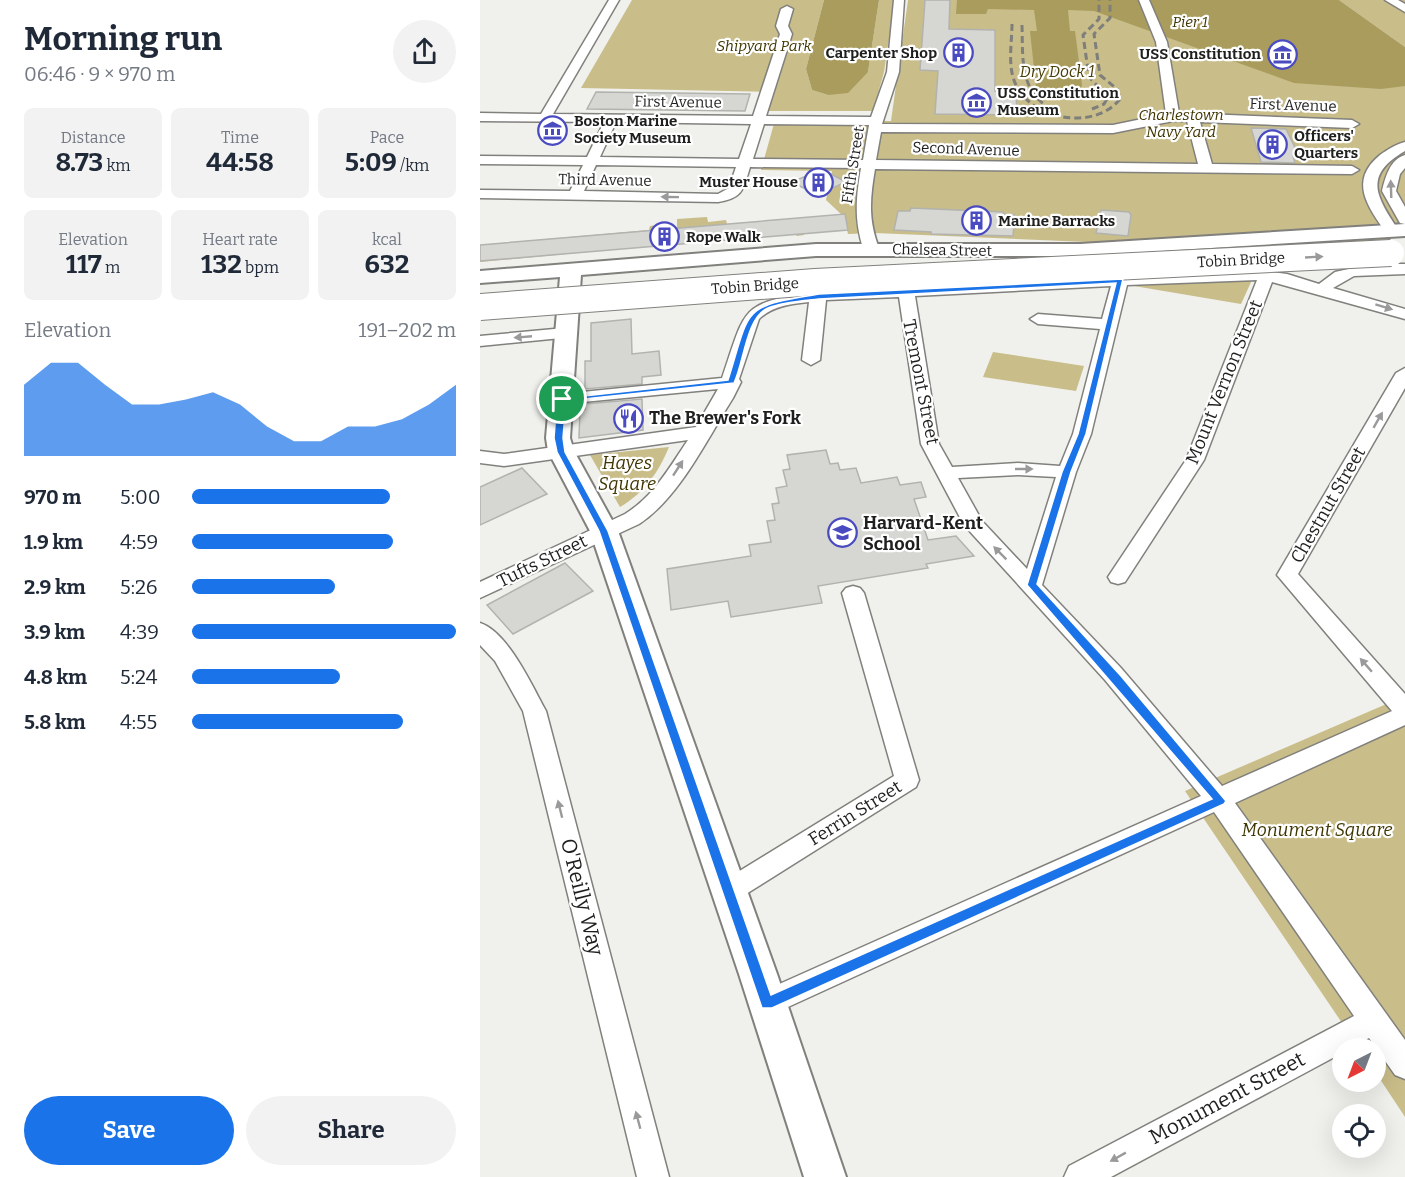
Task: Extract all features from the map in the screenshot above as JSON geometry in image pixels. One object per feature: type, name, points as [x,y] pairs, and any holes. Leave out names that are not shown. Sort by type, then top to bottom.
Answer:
[{"type":"highway","name":"Tobin Bridge","points":[[480,307],[1400,241]]},
{"type":"highway","name":"Tobin Bridge","points":[[480,307],[850,280]]},
{"type":"main road","name":"Chelsea Street","points":[[480,277],[775,252],[871,248],[965,251],[1080,250],[1400,241]]},
{"type":"main road","points":[[571,270],[558,438],[561,452],[604,531],[825,1177]]},
{"type":"street","points":[[545,117],[614,0]]},
{"type":"street","name":"Fifth Street","points":[[871,248],[862,216],[876,124],[893,72],[899,0]]},
{"type":"street","points":[[1144,0],[1159,37],[1169,79],[1173,117]]},
{"type":"street","points":[[1390,0],[1405,9]]},
{"type":"street","points":[[745,164],[786,34],[782,26],[787,9]]},
{"type":"street","name":"First Avenue","points":[[480,117],[758,120],[1113,129],[1134,127],[1157,118],[1173,117],[1352,124]]},
{"type":"street","points":[[1192,117],[1207,170]]},
{"type":"street","points":[[575,196],[585,161],[612,118]]},
{"type":"street","points":[[1400,241],[1370,196],[1368,184],[1380,162],[1405,146]]},
{"type":"street","points":[[1400,241],[1389,191],[1393,172],[1405,159]]},
{"type":"street","name":"Second Avenue","points":[[480,160],[1352,170]]},
{"type":"street","name":"Third Avenue","points":[[480,194],[729,196],[736,190],[745,164]]},
{"type":"street","points":[[1323,289],[1339,273],[1400,241]]},
{"type":"street","points":[[811,360],[819,296],[1120,280],[1267,275],[1405,314]]},
{"type":"street","name":"Mount Vernon Street","points":[[1118,577],[1154,525],[1194,460],[1267,275]]},
{"type":"street","points":[[1032,585],[1067,472],[1082,434],[1120,280]]},
{"type":"street","name":"Tremont Street","points":[[906,291],[927,432],[944,473],[974,525],[1117,678],[1220,801]]},
{"type":"street","name":"Tufts Street","points":[[480,591],[632,519],[649,508],[663,492],[724,398],[732,382],[747,329],[755,313],[772,304],[819,296]]},
{"type":"street","points":[[1038,319],[1110,325]]},
{"type":"street","points":[[480,340],[565,333]]},
{"type":"street","name":"Chestnut Street","points":[[1405,373],[1287,575],[1405,710]]},
{"type":"street","points":[[562,399],[732,382]]},
{"type":"street","points":[[480,470],[504,460],[702,432]]},
{"type":"street","points":[[480,457],[504,460]]},
{"type":"street","points":[[944,473],[982,469],[1067,472]]},
{"type":"street","name":"Ferrin Street","points":[[729,891],[907,780],[853,593]]},
{"type":"street","name":"O'Reilly Way","points":[[480,631],[503,655],[534,711],[653,1177]]},
{"type":"street","points":[[767,1004],[1220,801],[1405,715]]},
{"type":"street","points":[[1220,801],[1405,1065]]},
{"type":"street","name":"Monument Street","points":[[1080,1177],[1374,1021]]},
{"type":"green space","name":"Shipyard Park","points":[[632,0],[824,0],[806,69],[812,90],[828,95],[868,72],[879,0],[895,0],[884,72],[873,111],[765,111],[770,92],[581,88]]},
{"type":"green space","name":"Charlestown Navy Yard","points":[[908,0],[1267,0],[1405,81],[1405,235],[1378,241],[1205,247],[875,233],[848,234],[847,230],[480,262],[480,245],[649,230],[650,226],[663,224],[664,228],[677,227],[677,219],[707,217],[708,222],[726,220],[727,224],[843,216],[826,200],[832,171],[761,170],[775,120],[891,121]]},
{"type":"green space","points":[[1339,0],[1405,0],[1405,47]]},
{"type":"green space","points":[[1252,280],[1241,304],[1134,286]]},
{"type":"green space","points":[[993,352],[1084,366],[1076,391],[983,377]]},
{"type":"green space","name":"Hayes Square","points":[[669,447],[650,481],[637,495],[620,507],[590,455]]},
{"type":"green space","name":"Monument Square","points":[[1405,696],[1405,1117],[1386,1088],[1386,1038],[1352,1038],[1185,791]]},
{"type":"water","points":[[824,0],[879,0],[868,72],[848,93],[828,95],[812,90],[806,69]]},
{"type":"water","name":"Dry Dock 1","points":[[957,0],[1339,0],[1405,47],[1405,86],[1381,89],[1294,83],[1094,11],[1068,10],[1070,31],[1075,31],[1082,85],[1080,92],[1074,95],[1057,97],[1046,94],[1036,87],[1030,31],[1037,31],[1034,10],[988,9],[986,14],[956,14]]},
{"type":"building","points":[[925,0],[950,0],[949,29],[995,30],[995,91],[1016,91],[1017,115],[935,114],[938,71],[920,70]]},
{"type":"building","points":[[596,92],[750,94],[745,111],[587,109]]},
{"type":"building","name":"Officers' Quarters","points":[[1251,128],[1286,129],[1299,156],[1293,156],[1295,163],[1261,162]]},
{"type":"building","name":"Muster House","points":[[813,173],[829,173],[846,182],[817,195],[792,182]]},
{"type":"building","name":"Marine Barracks","points":[[911,208],[1003,212],[1003,214],[1015,215],[1013,236],[931,234],[931,232],[894,230],[898,211],[910,211]]},
{"type":"building","points":[[1101,210],[1129,212],[1131,215],[1128,236],[1096,233]]},
{"type":"building","name":"Rope Walk","points":[[845,214],[848,230],[480,261],[480,245]]},
{"type":"building","points":[[631,319],[632,354],[659,351],[661,375],[642,377],[642,384],[585,389],[585,361],[591,361],[591,323]]},
{"type":"building","points":[[642,399],[643,430],[579,438],[580,409],[585,409],[585,404]]},
{"type":"building","name":"Harvard-Kent School","points":[[826,450],[830,464],[838,463],[840,470],[856,468],[861,483],[897,477],[900,485],[921,482],[926,497],[914,499],[928,540],[956,536],[974,556],[926,564],[928,568],[818,586],[822,603],[731,617],[728,601],[671,610],[667,569],[751,556],[749,545],[771,542],[767,521],[775,520],[772,504],[779,503],[776,488],[787,486],[783,470],[790,469],[787,455]]},
{"type":"building","points":[[522,468],[547,494],[480,525],[480,487]]},
{"type":"building","points":[[565,563],[593,591],[513,634],[487,605]]},
{"type":"railway","points":[[1092,109],[1104,104],[1108,97],[1089,77],[1083,35],[1099,19],[1099,0]]},
{"type":"railway","points":[[1012,24],[1013,78],[1024,97],[1049,113],[1080,118],[1095,115],[1109,109],[1120,99],[1117,89],[1100,75],[1094,34],[1110,18],[1110,0]]},
{"type":"railway","points":[[1022,25],[1023,60],[1028,82],[1040,101],[1050,108]]},
{"type":"place","name":"Carpenter Shop","points":[[958,53]]},
{"type":"place","name":"USS Constitution","points":[[1282,54]]},
{"type":"place","name":"USS Constitution Museum","points":[[976,102]]},
{"type":"place","name":"Boston Marine Society Museum","points":[[553,130]]},
{"type":"place","name":"Officers' Quarters","points":[[1273,145]]},
{"type":"place","name":"Muster House","points":[[819,182]]},
{"type":"place","name":"Marine Barracks","points":[[977,221]]},
{"type":"place","name":"Rope Walk","points":[[665,237]]},
{"type":"place","name":"The Brewer's Fork","points":[[628,418]]},
{"type":"place","name":"Harvard-Kent School","points":[[842,533]]},
{"type":"route","points":[[1120,280],[1082,434],[1067,472],[1032,585],[1117,678],[1220,801],[767,1004],[604,531],[561,452],[558,438],[562,399],[732,382],[751,318],[762,308],[776,303],[819,296],[1120,280]]},
{"type":"park label","name":"Pier 1","points":[[1190,22]]}]
